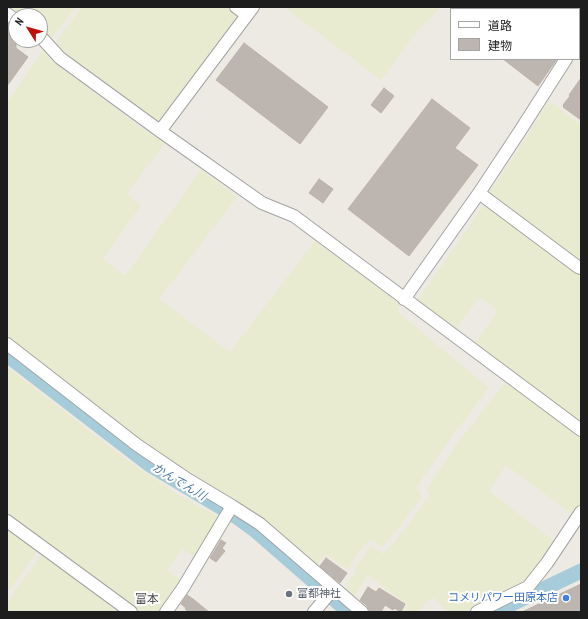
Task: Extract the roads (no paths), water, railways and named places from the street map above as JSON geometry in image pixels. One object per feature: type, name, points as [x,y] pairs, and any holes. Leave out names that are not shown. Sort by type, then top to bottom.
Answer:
[{"type":"street","points":[[160,131],[250,11],[236,7]]},
{"type":"street","points":[[48,45],[60,58],[262,203],[294,216],[581,430]]},
{"type":"street","points":[[404,299],[479,193],[565,60]]},
{"type":"street","points":[[479,193],[581,268]]},
{"type":"street","points":[[7,344],[137,445],[187,479],[260,524],[362,612]]},
{"type":"street","points":[[166,612],[183,588],[232,506]]},
{"type":"street","points":[[477,612],[528,587],[547,563],[581,512]]},
{"type":"street","points":[[7,521],[131,612]]},
{"type":"street","points":[[314,612],[334,588]]},
{"type":"waterway","name":"かんでん川","points":[[7,355],[150,465],[234,515],[256,531],[349,612]]},
{"type":"waterway","name":"かんでん川","points":[[495,612],[581,571]]},
{"type":"place","name":"富都神社","points":[[289,594]]},
{"type":"place","name":"コメリパワー田原本店","points":[[566,598]]},
{"type":"district","name":"富本","points":[[147,600]]}]
